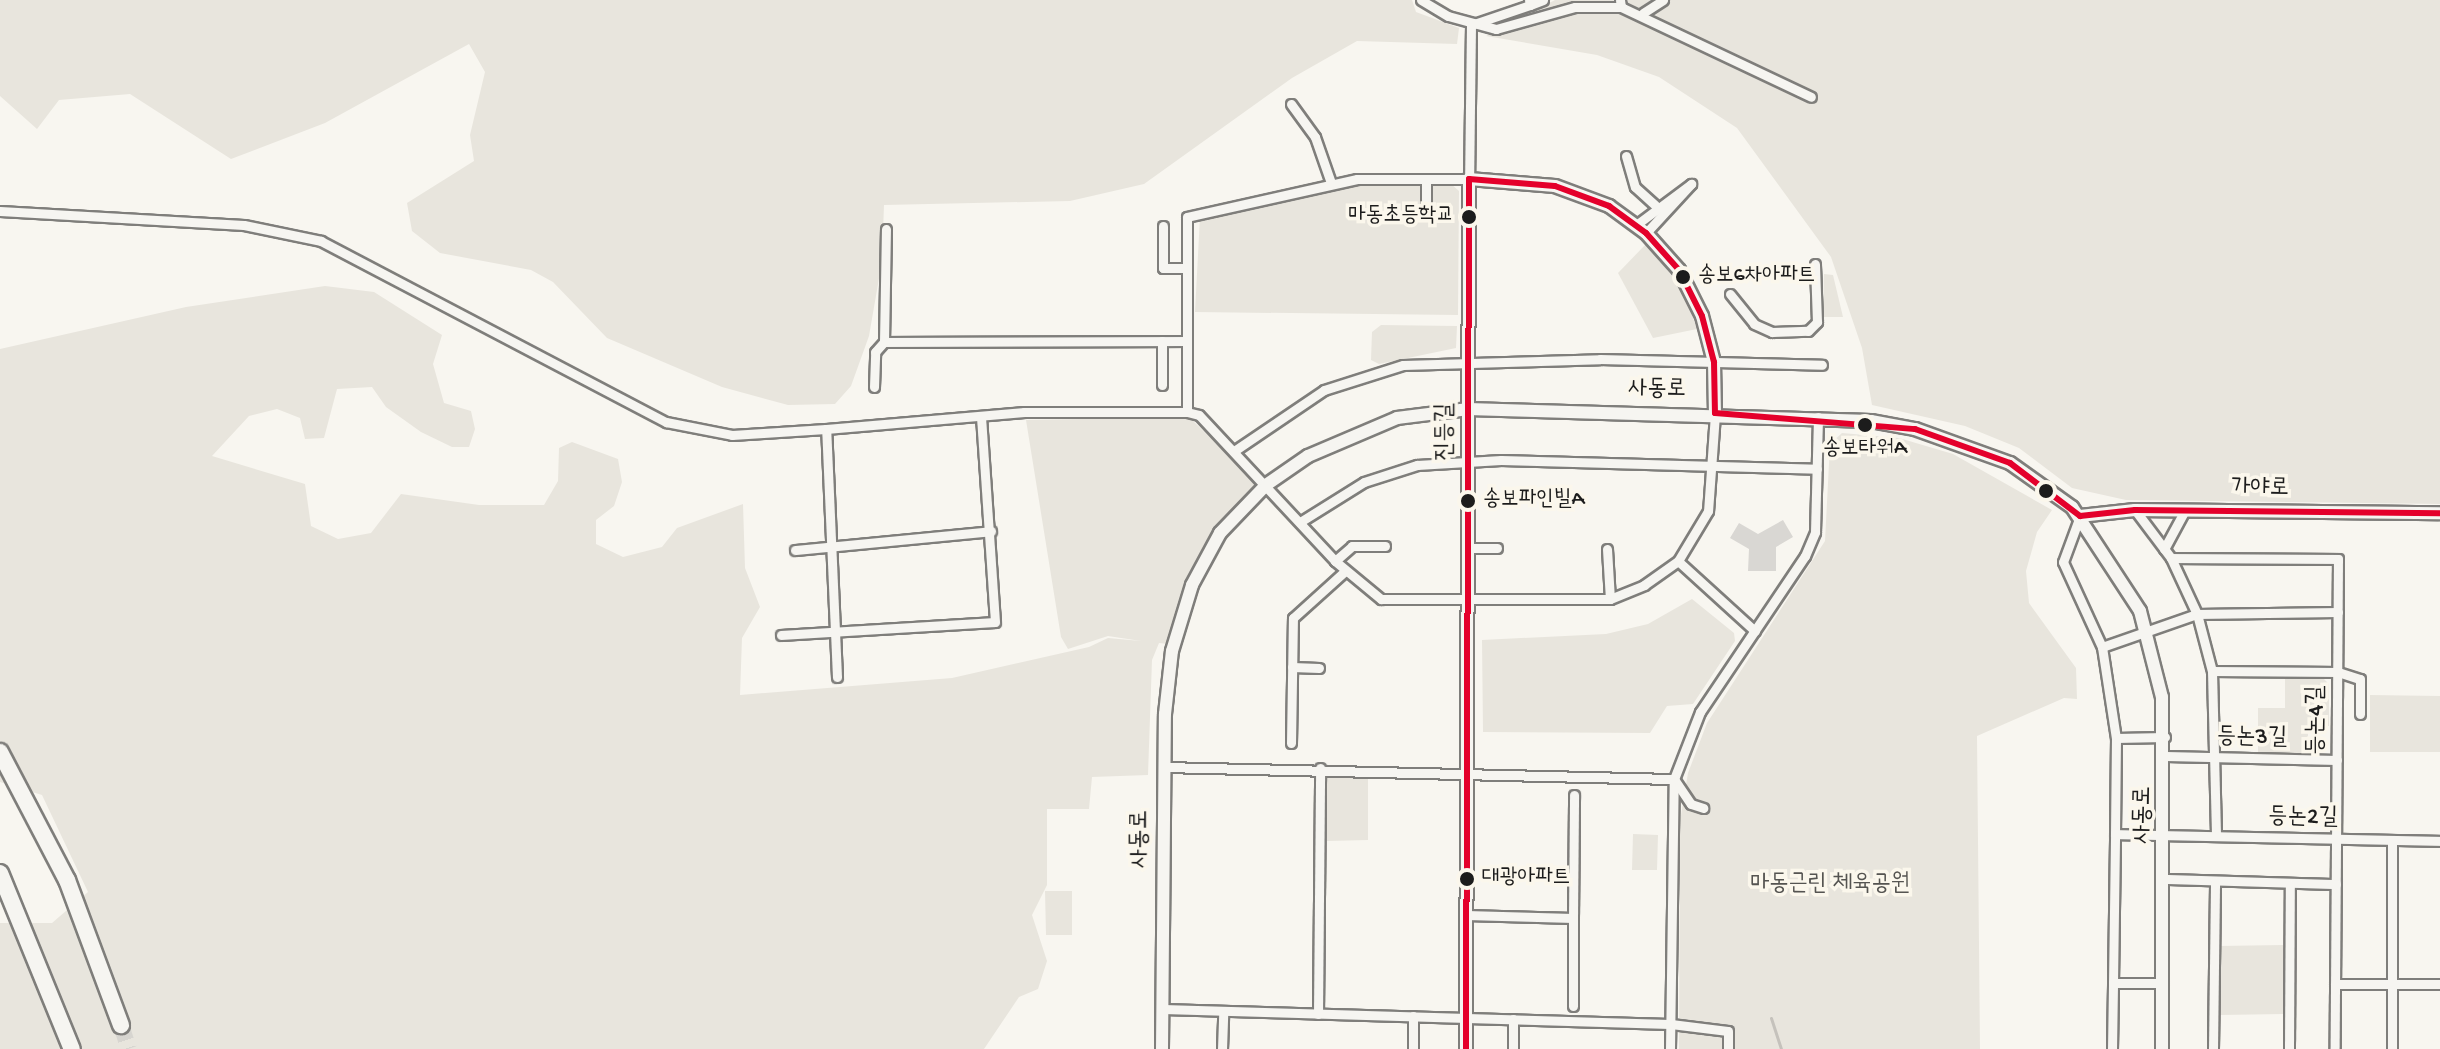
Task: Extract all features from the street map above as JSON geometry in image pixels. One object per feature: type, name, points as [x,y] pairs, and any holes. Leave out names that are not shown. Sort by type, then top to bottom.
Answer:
[{"type":"highway","points":[[0,752],[67,880],[121,1025]]},
{"type":"highway","points":[[0,873],[72,1049]]},
{"type":"street","points":[[1421,0],[1422,6],[1471,25],[1496,29],[1575,7],[1620,4],[1811,97]]},
{"type":"street","points":[[1471,25],[1543,0]]},
{"type":"street","points":[[1643,13],[1663,0]]},
{"type":"street","name":"진등길","points":[[1466,1049],[1471,25]]},
{"type":"street","points":[[1291,104],[1315,137],[1331,183]]},
{"type":"street","points":[[1626,156],[1635,187],[1655,205]]},
{"type":"street","points":[[1426,179],[1426,202]]},
{"type":"street","points":[[0,211],[244,225],[321,241],[666,422],[732,435],[981,418],[1187,412],[1199,415],[1335,561],[1381,599],[1610,599],[1678,561],[1708,511],[1715,465],[1714,362],[1693,294],[1641,229],[1609,206],[1555,186],[1469,179],[1331,183],[1187,217],[1187,412]]},
{"type":"street","points":[[1691,184],[1641,229],[1655,205],[1691,184]]},
{"type":"street","points":[[1163,226],[1163,268],[1186,268]]},
{"type":"street","points":[[874,387],[875,352],[884,342],[886,229]]},
{"type":"street","points":[[1730,294],[1754,324],[1772,332],[1808,331],[1817,322],[1815,264]]},
{"type":"street","points":[[1162,341],[1162,385]]},
{"type":"street","points":[[884,342],[1186,341]]},
{"type":"street","points":[[1234,451],[1324,390],[1403,365],[1469,360],[1822,365]]},
{"type":"street","name":"사동로","points":[[1162,1049],[1163,767],[1167,681],[1183,606],[1220,533],[1266,485],[1351,433],[1397,418],[1468,409],[1818,417],[1915,429],[1970,446],[2010,463],[2080,516],[2119,572],[2147,632],[2166,737],[2162,1049]]},
{"type":"street","points":[[1670,1049],[1674,779],[1700,712],[1755,631],[1815,532],[1818,417]]},
{"type":"street","points":[[781,635],[995,622],[981,418]]},
{"type":"street","points":[[826,429],[837,677]]},
{"type":"street","points":[[1300,522],[1364,482],[1417,465],[1468,461],[1817,469]]},
{"type":"street","points":[[2135,510],[2171,558],[2197,614],[2212,671],[2218,757],[2216,836]]},
{"type":"street","name":"가야로","points":[[2080,516],[2135,510],[2440,513]]},
{"type":"street","points":[[2164,549],[2185,510]]},
{"type":"street","points":[[2080,516],[2063,562],[2102,647],[2116,738],[2112,1049]]},
{"type":"street","points":[[795,550],[991,531]]},
{"type":"street","points":[[1335,561],[1352,546],[1385,546]]},
{"type":"street","points":[[1468,548],[1497,548]]},
{"type":"street","points":[[1607,549],[1610,599]]},
{"type":"street","name":"등논4길","points":[[2171,558],[2338,559],[2335,1049]]},
{"type":"street","points":[[1678,561],[1755,631]]},
{"type":"street","points":[[1291,743],[1293,618],[1345,571]]},
{"type":"street","points":[[2102,647],[2197,614],[2338,612]]},
{"type":"street","points":[[1292,667],[1319,668]]},
{"type":"street","points":[[2212,671],[2338,672],[2360,679],[2360,714]]},
{"type":"street","points":[[2116,738],[2166,737]]},
{"type":"street","name":"등논3길","points":[[2166,756],[2337,760]]},
{"type":"street","points":[[1163,767],[1467,770],[1674,779]]},
{"type":"street","points":[[1318,1014],[1320,768]]},
{"type":"street","points":[[1674,779],[1691,804],[1703,808]]},
{"type":"street","points":[[1573,1006],[1574,795]]},
{"type":"street","name":"등논2길","points":[[2115,834],[2440,841]]},
{"type":"street","points":[[2392,840],[2392,1049]]},
{"type":"street","points":[[2164,879],[2336,884]]},
{"type":"street","points":[[2213,1049],[2215,882]]},
{"type":"street","points":[[2289,1049],[2290,884]]},
{"type":"street","points":[[1466,915],[1573,918]]},
{"type":"street","points":[[2113,983],[2163,983]]},
{"type":"street","points":[[2335,984],[2440,984]]},
{"type":"street","points":[[1163,1009],[1671,1024],[1728,1031],[1728,1049]]},
{"type":"street","points":[[1222,1049],[1223,1011]]},
{"type":"street","points":[[1413,1016],[1413,1049]]},
{"type":"street","points":[[1513,1019],[1513,1049]]},
{"type":"shaded area","points":[[0,0],[1412,0],[1416,12],[1459,28],[1457,44],[1357,41],[1292,78],[1144,184],[1070,201],[884,205],[882,261],[869,336],[851,386],[835,404],[788,405],[722,387],[607,338],[553,282],[531,270],[440,253],[412,231],[407,203],[474,161],[470,135],[485,72],[469,44],[325,123],[231,159],[130,94],[59,100],[37,129],[0,96]]},
{"type":"shaded area","points":[[1555,0],[2440,0],[2440,504],[2126,500],[2072,488],[2019,448],[1965,426],[1872,405],[1862,348],[1831,257],[1737,128],[1659,77],[1597,55],[1486,36]]},
{"type":"shaded area","points":[[1358,183],[1451,184],[1459,191],[1458,315],[1195,312],[1200,217]]},
{"type":"shaded area","points":[[1647,243],[1684,292],[1697,329],[1653,338],[1618,273]]},
{"type":"shaded area","points":[[1824,274],[1833,275],[1843,317],[1823,317]]},
{"type":"shaded area","points":[[325,286],[374,292],[442,335],[433,364],[444,403],[471,411],[475,429],[469,447],[452,447],[421,432],[386,407],[372,387],[337,389],[324,438],[305,439],[300,418],[277,409],[249,416],[212,456],[305,484],[311,526],[338,539],[371,533],[401,494],[479,505],[544,505],[558,481],[559,448],[572,442],[618,459],[622,482],[614,506],[596,520],[596,544],[623,557],[662,547],[677,528],[743,504],[745,568],[760,607],[742,638],[740,695],[952,678],[1089,647],[1108,638],[1141,641],[1108,636],[1068,649],[1061,637],[1026,420],[1189,417],[1258,484],[1211,534],[1168,644],[1159,643],[1152,660],[1148,775],[1092,777],[1089,809],[1047,809],[1047,885],[1032,915],[1047,961],[1038,989],[1019,997],[984,1049],[0,1049],[0,923],[52,923],[88,892],[42,795],[0,782],[0,349],[186,307]]},
{"type":"shaded area","points":[[1381,325],[1457,326],[1456,348],[1379,364],[1371,360],[1372,332]]},
{"type":"shaded area","name":"마동근린 체육공원","points":[[1842,433],[1899,438],[1953,454],[2052,510],[2037,532],[2026,571],[2029,603],[2076,668],[2077,699],[2064,698],[1977,736],[1980,1049],[1679,1049],[1680,821],[1688,773],[1707,723],[1825,541],[1830,444]]},
{"type":"shaded area","points":[[1692,599],[1734,633],[1735,641],[1693,704],[1667,706],[1650,733],[1483,732],[1482,640],[1606,634],[1648,624]]},
{"type":"shaded area","points":[[2285,677],[2322,677],[2329,684],[2329,726],[2308,726],[2308,753],[2258,753],[2258,708],[2285,708]]},
{"type":"shaded area","points":[[2370,695],[2440,696],[2440,752],[2370,752]]},
{"type":"shaded area","points":[[1327,777],[1368,777],[1368,840],[1327,841]]},
{"type":"shaded area","points":[[1633,834],[1658,835],[1657,870],[1632,870]]},
{"type":"shaded area","points":[[1045,891],[1072,891],[1072,935],[1046,935]]},
{"type":"shaded area","points":[[2283,945],[2284,1014],[2220,1015],[2219,946]]},
{"type":"building","points":[[1783,520],[1793,537],[1776,547],[1776,571],[1748,571],[1749,549],[1730,538],[1739,523],[1758,534]]},
{"type":"waterway","points":[[1771,1018],[1781,1049]]},
{"type":"tunnel","points":[[121,1025],[129,1049]]},
{"type":"transit line","points":[[1469,179],[1555,186],[1609,206],[1646,233],[1679,270],[1702,316],[1714,362],[1715,413]]},
{"type":"transit line","points":[[1466,1049],[1469,179]]},
{"type":"transit line","points":[[1715,413],[1915,429],[2010,463],[2080,516]]},
{"type":"transit line","points":[[2080,516],[2135,510],[2440,513]]},
{"type":"place","name":"마동초등학교","points":[[1469,217]]},
{"type":"place","name":"송보6차아파트","points":[[1683,277]]},
{"type":"place","name":"송보타워A","points":[[1865,425]]},
{"type":"place","name":"송보파인빌A","points":[[1468,501]]},
{"type":"place","name":"대광아파트","points":[[1467,879]]}]
